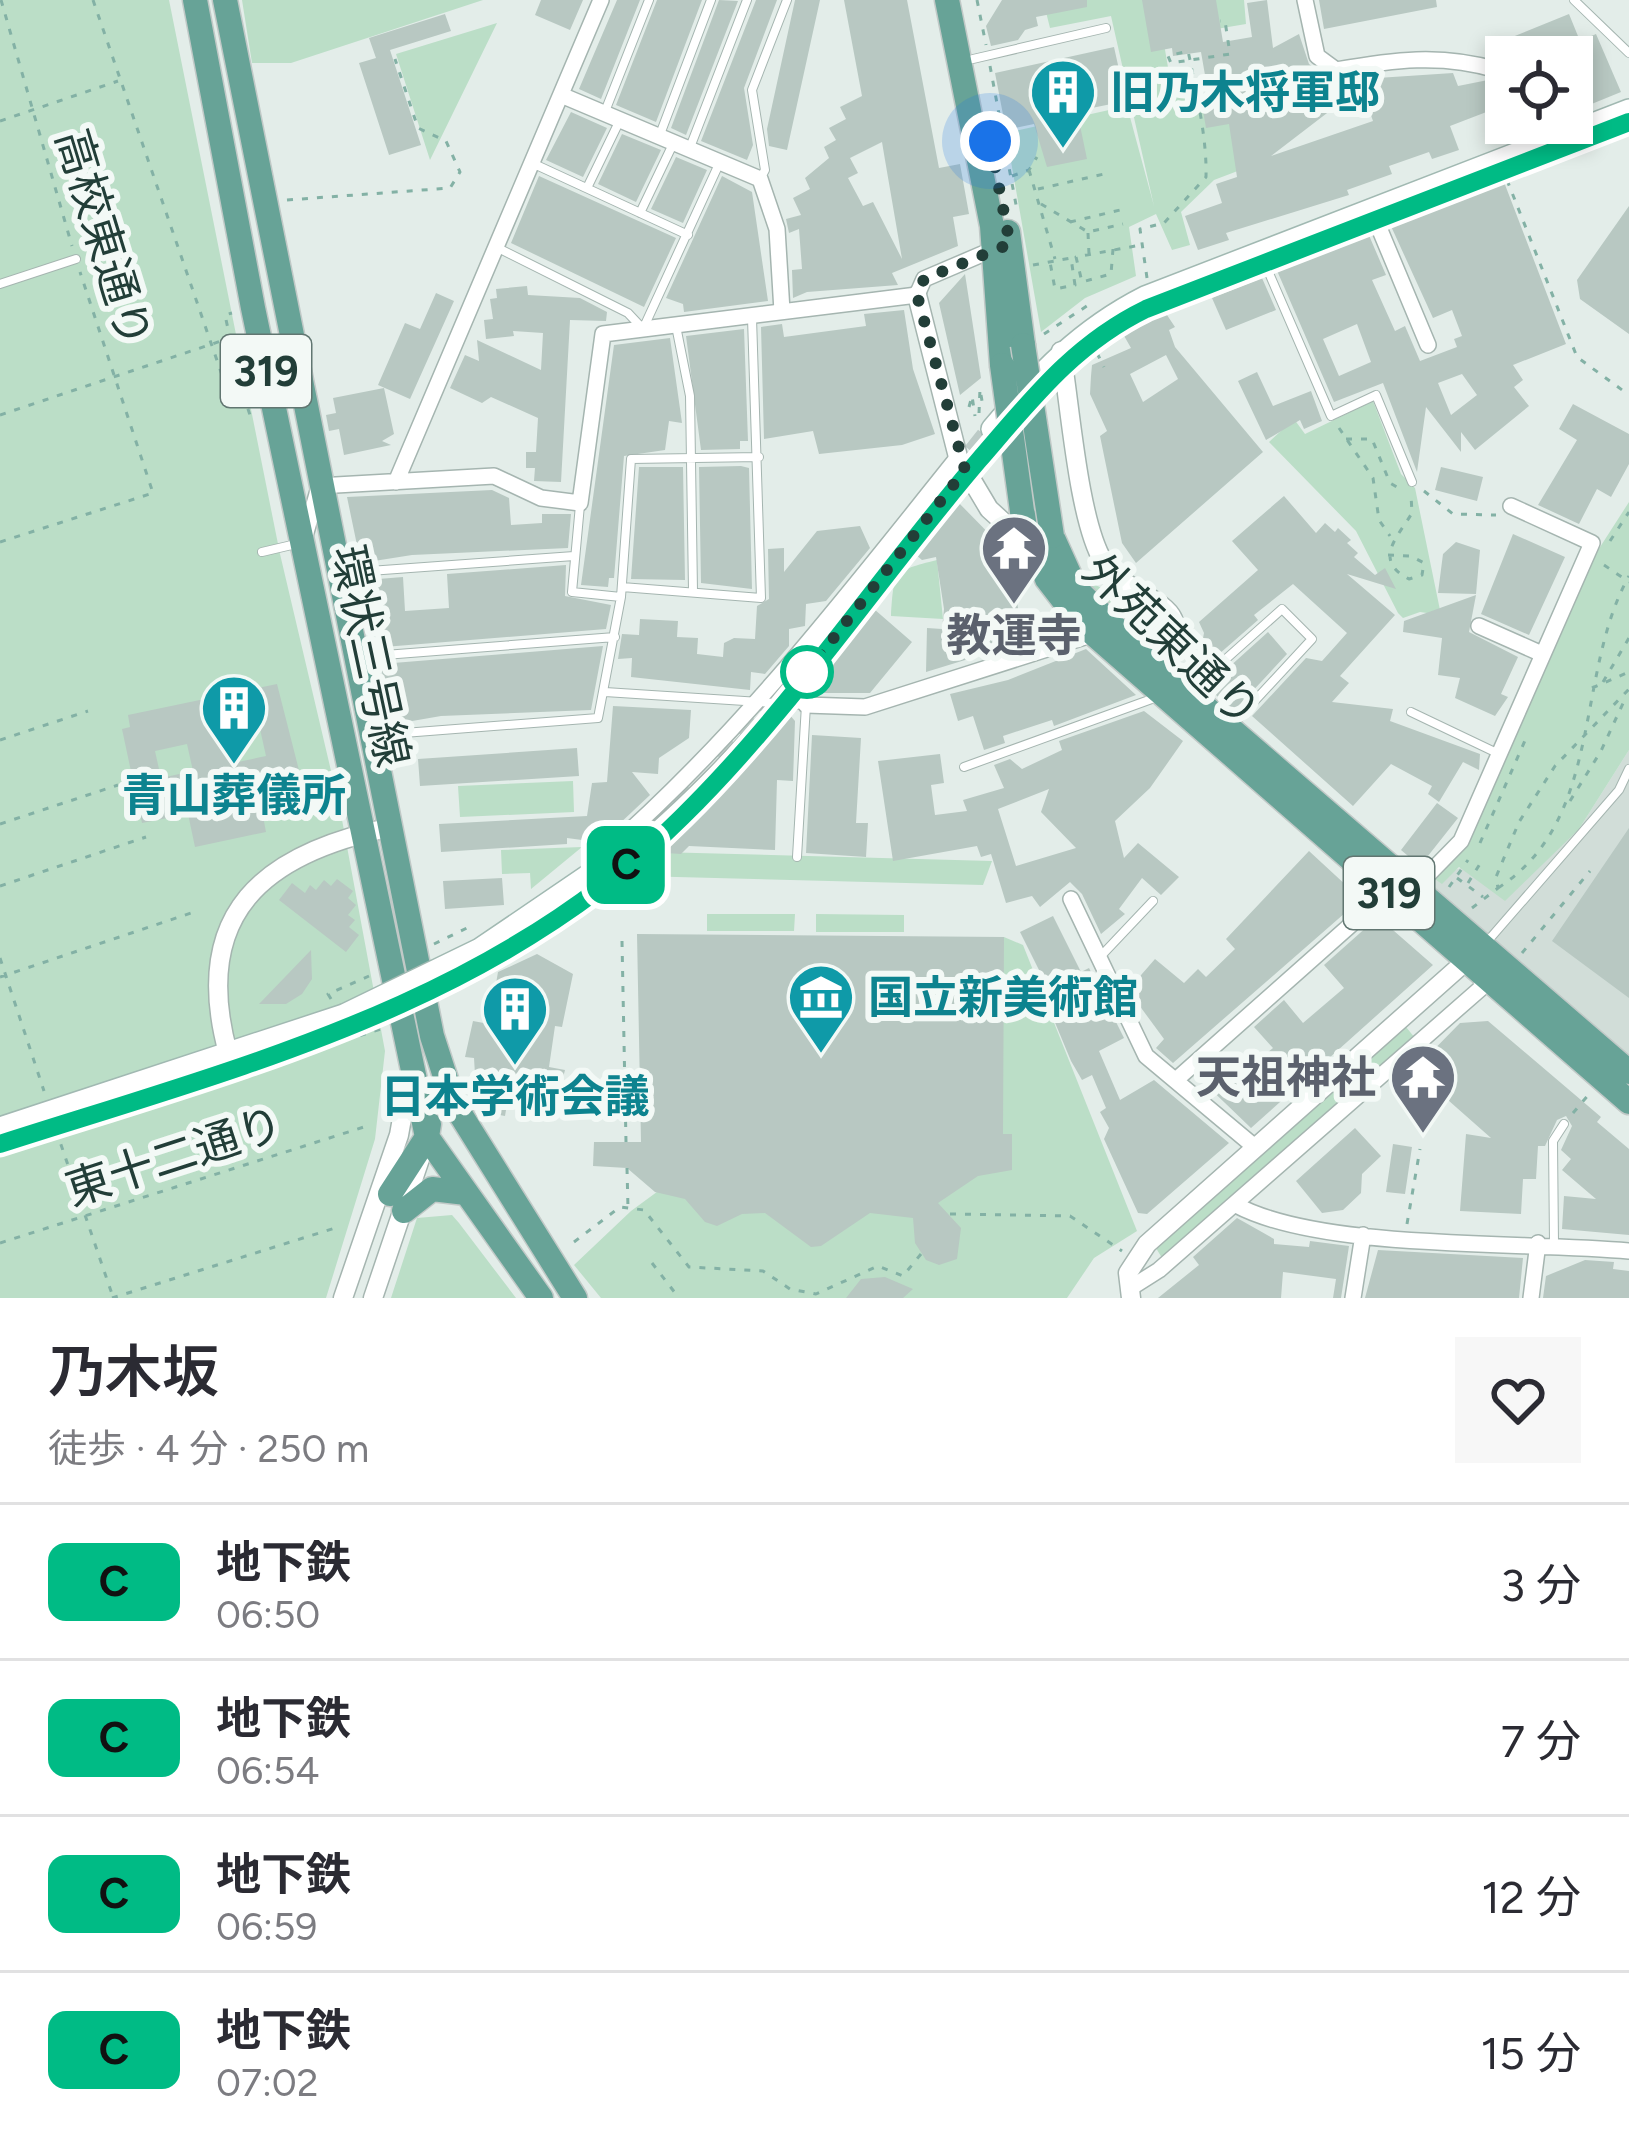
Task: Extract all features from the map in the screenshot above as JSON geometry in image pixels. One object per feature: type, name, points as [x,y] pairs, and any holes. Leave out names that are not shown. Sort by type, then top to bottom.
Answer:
[{"type":"main road","name":"環状三号線","points":[[195,0],[427,1137],[541,1298]]},
{"type":"main road","name":"環状三号線","points":[[225,0],[370,736],[427,948],[443,1074],[494,1171],[575,1298]]},
{"type":"main road","name":"外苑東通り","points":[[947,0],[1030,342],[1042,542],[1054,590],[1094,634],[1157,682],[1386,890],[1629,1072]]},
{"type":"main road","name":"外苑東通り","points":[[962,0],[981,57],[1008,238],[1002,365],[1022,511],[1076,590],[1157,682],[1189,692],[1418,889],[1475,953],[1488,980],[1629,1102]]},
{"type":"main road","points":[[988,422],[1061,351],[1145,297],[1629,110]]},
{"type":"main road","points":[[0,1128],[228,1053],[339,1025],[480,950],[605,864]]},
{"type":"main road","points":[[397,1203],[427,1137],[427,948]]},
{"type":"main road","points":[[427,1137],[469,1150],[494,1171]]},
{"type":"main road","points":[[397,1203],[432,1189],[466,1193]]},
{"type":"street","points":[[396,482],[601,0]]},
{"type":"street","points":[[1305,0],[1317,56],[1336,70],[1401,58],[1463,60],[1485,66]]},
{"type":"street","points":[[562,95],[760,179],[777,229],[782,311]]},
{"type":"street","points":[[1526,144],[1529,151]]},
{"type":"street","points":[[1372,212],[1428,345]]},
{"type":"street","points":[[1008,238],[924,279],[917,295],[962,463],[989,509],[1042,542]]},
{"type":"street","points":[[303,542],[319,488],[494,476],[541,499],[580,502],[600,339],[609,332],[917,295]]},
{"type":"street","points":[[1061,351],[1101,558],[1125,586],[1168,611],[1175,623],[1175,646],[1157,682]]},
{"type":"street","points":[[769,704],[605,853],[615,865],[693,798],[769,704],[962,463]]},
{"type":"street","points":[[1178,1079],[1386,890],[1418,889],[1461,841],[1592,543],[1511,506]]},
{"type":"street","points":[[1479,626],[1542,654]]},
{"type":"street","points":[[806,705],[865,706],[1094,634]]},
{"type":"street","points":[[228,1053],[216,1010],[218,971],[228,935],[252,890],[304,850],[392,827]]},
{"type":"street","points":[[1071,899],[1146,1057],[1256,1148]]},
{"type":"street","points":[[1130,1294],[1133,1259],[1475,953]]},
{"type":"street","points":[[1130,1294],[1488,980]]},
{"type":"street","points":[[348,1298],[404,1118],[409,1065]]},
{"type":"street","points":[[348,1298],[397,1203]]},
{"type":"street","points":[[373,1298],[397,1203]]},
{"type":"street","points":[[1236,1205],[1269,1223],[1363,1235],[1629,1250]]},
{"type":"street","points":[[1353,1298],[1363,1235]]},
{"type":"street","points":[[1531,1298],[1546,1243]]},
{"type":"street","points":[[543,1244],[591,1298]]},
{"type":"lane","points":[[587,188],[649,0]]},
{"type":"lane","points":[[673,144],[711,0]]},
{"type":"lane","points":[[640,213],[747,0]]},
{"type":"lane","points":[[760,179],[765,170],[752,89],[787,0]]},
{"type":"lane","points":[[1574,0],[1629,53]]},
{"type":"lane","points":[[981,57],[1106,28]]},
{"type":"lane","points":[[532,163],[688,235]]},
{"type":"lane","points":[[496,247],[628,313],[643,329],[720,163]]},
{"type":"lane","points":[[1260,254],[1331,416],[1376,395],[1412,482]]},
{"type":"lane","points":[[0,284],[76,259]]},
{"type":"lane","points":[[580,502],[572,592],[693,592],[761,598],[752,316]]},
{"type":"lane","points":[[676,324],[690,396],[693,592]]},
{"type":"lane","points":[[370,736],[598,718],[622,592],[631,459],[759,457]]},
{"type":"lane","points":[[262,552],[303,542]]},
{"type":"lane","points":[[337,574],[574,556]]},
{"type":"lane","points":[[1189,692],[1282,609],[1312,639],[1237,720]]},
{"type":"lane","points":[[354,658],[615,637]]},
{"type":"lane","points":[[964,766],[1148,704],[1157,682]]},
{"type":"lane","points":[[605,692],[806,705],[797,857]]},
{"type":"lane","points":[[1411,712],[1498,754]]},
{"type":"lane","points":[[1475,953],[1619,790],[1629,769]]},
{"type":"lane","points":[[1099,958],[1153,901]]},
{"type":"lane","points":[[1546,1243],[1553,1141],[1567,1121]]},
{"type":"path","points":[[93,0],[233,407],[246,403],[250,422],[256,420]]},
{"type":"path","points":[[976,0],[981,57],[1011,177],[1008,238]]},
{"type":"path","name":"高校東通り","points":[[0,542],[153,493],[76,259],[3,1]]},
{"type":"path","points":[[1148,280],[1140,229],[1164,223],[1206,177],[1190,60],[1230,54],[1225,21],[1220,21]]},
{"type":"path","points":[[280,202],[450,188],[460,172],[446,141],[418,128],[395,59]]},
{"type":"path","points":[[0,121],[120,80]]},
{"type":"path","points":[[1011,177],[1030,170],[1037,157]]},
{"type":"path","points":[[1497,164],[1577,357],[1629,395]]},
{"type":"path","points":[[1030,170],[1055,289],[1075,285],[1076,257],[1142,244]]},
{"type":"path","points":[[1036,189],[1104,174]]},
{"type":"path","points":[[1040,203],[1088,232],[1123,224]]},
{"type":"path","points":[[1069,222],[1120,210]]},
{"type":"path","points":[[1088,232],[1089,254]]},
{"type":"path","points":[[1024,267],[1070,258],[1082,283],[1108,276],[1116,261],[1113,249]]},
{"type":"path","points":[[1030,342],[1093,302]]},
{"type":"path","points":[[0,415],[230,338],[225,315],[233,313]]},
{"type":"path","points":[[1096,349],[1104,367]]},
{"type":"path","points":[[969,407],[972,396],[976,425],[980,389],[988,422]]},
{"type":"path","points":[[1331,416],[1373,478],[1379,520],[1391,537]]},
{"type":"path","points":[[1346,439],[1372,439],[1390,483],[1410,498],[1412,513],[1391,537],[1388,556],[1399,574],[1409,579],[1422,575],[1424,563],[1411,556],[1388,556]]},
{"type":"path","points":[[1412,482],[1453,514],[1503,516],[1511,506]]},
{"type":"path","points":[[1569,802],[1602,639],[1628,579],[1597,560]]},
{"type":"path","points":[[1603,682],[1629,638]]},
{"type":"path","points":[[1592,688],[1629,672]]},
{"type":"path","points":[[1498,888],[1496,877],[1520,822],[1555,766],[1628,692]]},
{"type":"path","points":[[1472,908],[1544,840],[1601,751],[1628,692]]},
{"type":"path","points":[[0,740],[88,711]]},
{"type":"path","points":[[0,824],[118,785]]},
{"type":"path","points":[[0,886],[146,837]]},
{"type":"path","points":[[1467,884],[1483,859]]},
{"type":"path","points":[[1521,954],[1590,871]]},
{"type":"path","points":[[1456,877],[1485,899]]},
{"type":"path","points":[[3,976],[194,912]]},
{"type":"path","points":[[427,948],[484,926]]},
{"type":"path","points":[[622,941],[626,1142]]},
{"type":"path","points":[[0,958],[44,1091]]},
{"type":"path","points":[[446,995],[489,972],[485,966]]},
{"type":"path","points":[[375,977],[332,1001],[328,994],[375,977]]},
{"type":"path","points":[[380,1010],[387,1044]]},
{"type":"path","points":[[339,1025],[339,1042],[384,1028]]},
{"type":"path","points":[[1567,1121],[1591,1092]]},
{"type":"path","name":"東十二通り","points":[[0,1243],[367,1126]]},
{"type":"path","points":[[55,1128],[113,1298],[335,1228]]},
{"type":"path","points":[[1405,1237],[1420,1149]]},
{"type":"path","points":[[627,1168],[628,1208]]},
{"type":"path","points":[[574,1242],[620,1207],[644,1210],[689,1267],[763,1271],[790,1289],[816,1294],[878,1266],[903,1276],[917,1266],[921,1254]]},
{"type":"path","points":[[950,1214],[1070,1216],[1133,1259]]},
{"type":"path","points":[[652,1263],[676,1298]]},
{"type":"shaded area","points":[[1629,750],[1629,1057],[1429,890],[1430,878],[1579,829]]},
{"type":"green space","points":[[0,0],[169,0],[280,554],[340,809],[385,1051],[375,1139],[326,1298],[0,1298]]},
{"type":"green space","points":[[242,0],[483,0],[291,63],[252,63]]},
{"type":"green space","points":[[1043,0],[1244,0],[1246,24],[1163,38],[1171,85],[1198,103],[1243,96],[1256,164],[1214,180],[1181,212],[1190,245],[1172,250],[1156,214],[1129,227],[1136,276],[1085,298],[1041,332],[1006,133],[1127,106],[1154,206],[1111,16],[1050,28]]},
{"type":"green space","points":[[497,23],[430,160],[396,54]]},
{"type":"green space","points":[[1373,401],[1401,474],[1415,488],[1441,615],[1420,612],[1403,618],[1398,613],[1356,531],[1269,442],[1294,419],[1305,434]]},
{"type":"green space","points":[[1629,502],[1629,750],[1579,829],[1505,901],[1459,867],[1442,884],[1432,877],[1481,814],[1593,558]]},
{"type":"green space","points":[[937,560],[943,619],[891,616],[899,575]]},
{"type":"green space","points":[[1081,578],[1160,616],[1168,634],[1159,641],[1143,639]]},
{"type":"green space","points":[[573,781],[574,812],[460,817],[458,786]]},
{"type":"green space","points":[[582,847],[531,889],[530,873],[502,874],[501,850]]},
{"type":"green space","points":[[658,852],[992,861],[983,885],[638,876]]},
{"type":"green space","points":[[707,914],[795,914],[794,931],[707,931]]},
{"type":"green space","points":[[816,914],[904,915],[904,932],[816,932]]},
{"type":"green space","points":[[1004,937],[1023,945],[1137,1231],[1094,1258],[1067,1298],[601,1298],[574,1265],[631,1211]]},
{"type":"green space","points":[[1406,1027],[1415,1038],[1162,1258],[1156,1248],[1176,1229]]},
{"type":"green space","points":[[452,1215],[516,1298],[391,1298],[417,1218]]},
{"type":"building","points":[[541,0],[583,0],[570,30],[535,15]]},
{"type":"building","points":[[617,0],[640,0],[601,99],[579,89]]},
{"type":"building","points":[[657,0],[702,0],[656,122],[616,105]]},
{"type":"building","points":[[719,0],[738,1],[686,135],[671,128]]},
{"type":"building","points":[[756,0],[777,0],[744,88],[753,145],[747,160],[701,141]]},
{"type":"building","points":[[795,0],[820,0],[787,150],[769,146],[767,129]]},
{"type":"building","points":[[844,0],[907,0],[939,168],[960,164],[969,214],[953,217],[958,246],[892,273],[898,285],[807,292],[793,298],[792,270],[802,269],[799,229],[789,233],[786,219],[801,215],[793,198],[810,189],[805,178],[829,158],[824,147],[836,140],[829,128],[846,119],[840,107],[862,96]],"holes":[[[882,142],[902,259],[873,202],[863,206],[848,178],[858,173],[850,158]]]},
{"type":"building","points":[[1002,0],[1087,0],[1087,7],[1036,17],[1038,26],[1025,30],[1018,40],[991,46],[986,26]]},
{"type":"building","points":[[1142,0],[1216,0],[1223,42],[1252,37],[1247,3],[1267,0],[1273,48],[1299,34],[1309,64],[1332,81],[1453,73],[1458,86],[1485,81],[1485,113],[1450,126],[1459,150],[1432,159],[1429,152],[1389,166],[1392,174],[1347,190],[1349,195],[1226,233],[1229,240],[1198,250],[1185,216],[1222,203],[1216,184],[1237,177],[1229,124],[1206,128],[1201,99],[1209,98],[1201,52],[1173,56],[1172,48],[1151,52]],"holes":[[[1361,87],[1373,121],[1271,156]]]},
{"type":"building","points":[[1319,0],[1436,0],[1437,7],[1324,29]]},
{"type":"building","points":[[445,14],[451,31],[390,50],[421,145],[389,155],[359,63],[376,58],[369,38]]},
{"type":"building","points":[[1569,14],[1578,36],[1515,36]]},
{"type":"building","points":[[1596,34],[1621,92],[1593,103],[1591,36]]},
{"type":"building","points":[[1114,47],[1126,101],[1077,111],[1087,159],[1047,167],[1034,124],[1006,130],[995,73]]},
{"type":"building","points":[[571,112],[607,128],[583,177],[546,160]]},
{"type":"building","points":[[622,134],[661,150],[636,202],[598,184]]},
{"type":"building","points":[[676,157],[707,170],[683,223],[651,209]]},
{"type":"building","points":[[539,176],[676,238],[644,307],[511,243]]},
{"type":"building","points":[[722,176],[752,192],[768,301],[684,312],[683,304],[666,298]]},
{"type":"building","points":[[1504,182],[1566,344],[1513,365],[1523,380],[1514,387],[1529,406],[1475,450],[1461,432],[1461,452],[1426,407],[1417,472],[1383,383],[1334,402],[1275,266],[1368,233],[1386,275],[1372,280],[1395,331],[1405,326],[1420,361],[1457,347],[1454,339],[1462,336],[1452,310],[1433,318],[1390,224]],"holes":[[[1357,324],[1371,362],[1339,376],[1323,339]],[[1462,374],[1477,395],[1451,415],[1438,383]]]},
{"type":"building","points":[[1629,206],[1629,334],[1580,299],[1577,280]]},
{"type":"building","points":[[965,274],[981,378],[960,395],[939,303]]},
{"type":"building","points":[[1262,278],[1276,310],[1226,330],[1212,298]]},
{"type":"building","points":[[527,286],[528,295],[580,298],[607,312],[606,321],[570,320],[561,482],[534,481],[535,468],[526,468],[526,452],[536,452],[538,418],[491,397],[482,403],[450,388],[465,355],[479,361],[477,340],[541,370],[543,333],[513,331],[514,336],[486,339],[484,320],[493,319],[490,299],[497,298],[496,289]]},
{"type":"building","points":[[436,293],[454,301],[410,399],[378,385],[405,323],[420,329]]},
{"type":"building","points":[[1163,309],[1175,327],[1169,330],[1175,347],[1263,452],[1136,563],[1122,543],[1100,436],[1107,431],[1090,394],[1092,365],[1131,348],[1123,334]],"holes":[[[1166,355],[1178,379],[1143,402],[1130,374]]]},
{"type":"building","points":[[904,310],[913,369],[935,434],[902,445],[819,454],[813,431],[764,439],[761,327],[782,324],[784,337],[866,326],[864,314]]},
{"type":"building","points":[[744,329],[748,441],[740,441],[740,449],[701,450],[686,336]]},
{"type":"building","points":[[670,338],[682,423],[669,421],[665,450],[624,456],[614,578],[609,578],[608,587],[581,585],[614,345]]},
{"type":"building","points":[[1257,372],[1273,406],[1311,391],[1322,421],[1304,429],[1300,420],[1266,440],[1238,381]]},
{"type":"building","points":[[384,388],[394,434],[382,441],[391,445],[344,455],[339,429],[329,431],[326,415],[336,413],[333,398]]},
{"type":"building","points":[[1573,404],[1629,434],[1629,464],[1611,497],[1597,489],[1579,524],[1538,505],[1577,440],[1559,429]]},
{"type":"building","points":[[639,467],[683,467],[685,580],[631,579]]},
{"type":"building","points":[[699,467],[749,468],[752,589],[701,583]]},
{"type":"building","points":[[1441,467],[1483,477],[1477,501],[1435,490]]},
{"type":"building","points":[[492,490],[509,498],[511,525],[542,523],[542,514],[571,514],[568,548],[412,555],[355,564],[351,544],[357,545],[347,497]]},
{"type":"building","points":[[1284,496],[1316,533],[1325,523],[1335,532],[1338,528],[1351,540],[1347,543],[1358,553],[1354,557],[1375,575],[1385,568],[1396,589],[1347,574],[1395,615],[1340,676],[1349,683],[1332,702],[1393,709],[1390,721],[1480,754],[1479,770],[1463,762],[1439,802],[1428,794],[1432,786],[1391,764],[1353,806],[1252,716],[1306,658],[1322,661],[1347,633],[1293,584],[1254,615],[1258,620],[1203,668],[1198,664],[1204,633],[1199,622],[1258,570],[1232,541]]},
{"type":"building","points":[[957,501],[1009,554],[1020,620],[1041,620],[1053,633],[926,672],[927,628],[942,629],[944,609],[936,557],[922,560],[916,555]]},
{"type":"building","points":[[860,526],[870,548],[826,601],[806,604],[805,626],[789,629],[789,646],[765,674],[751,672],[750,690],[631,677],[632,658],[618,659],[622,634],[639,635],[640,619],[678,621],[677,637],[698,638],[697,654],[723,657],[724,643],[734,638],[755,639],[757,606],[769,599],[768,549],[784,548],[784,572],[817,531]]},
{"type":"building","points":[[1513,534],[1565,557],[1529,635],[1481,614]]},
{"type":"building","points":[[1456,542],[1480,550],[1476,594],[1438,593],[1443,554]]},
{"type":"building","points":[[566,565],[565,596],[611,605],[606,629],[384,647],[381,608],[368,609],[366,580],[403,577],[405,611],[449,608],[447,574]]},
{"type":"building","points":[[1476,595],[1469,632],[1518,657],[1501,694],[1508,697],[1495,716],[1455,698],[1460,678],[1438,675],[1442,638],[1403,632],[1404,621]]},
{"type":"building","points":[[874,609],[912,642],[870,693],[816,693],[810,688]]},
{"type":"building","points":[[1268,632],[1287,654],[1234,711],[1207,687]]},
{"type":"building","points":[[603,646],[591,710],[441,716],[389,725],[381,664]]},
{"type":"building","points":[[1086,649],[1136,695],[1054,726],[1052,720],[1003,736],[1005,743],[984,750],[973,716],[958,721],[950,694],[1008,680]]},
{"type":"building","name":"青山葬儀所","points":[[277,684],[303,786],[259,795],[266,832],[195,847],[188,814],[142,823],[122,729],[130,727],[128,715]],"holes":[[[260,729],[266,756],[238,762],[232,735]],[[187,744],[193,771],[161,778],[155,751]]]},
{"type":"building","points":[[613,706],[691,710],[689,738],[659,758],[658,774],[632,772],[650,795],[616,827],[597,842],[567,838],[567,844],[441,852],[439,824],[587,816],[592,783],[607,782]]},
{"type":"building","points":[[1144,711],[1183,741],[1150,788],[1115,821],[1124,858],[1138,843],[1179,877],[1161,895],[1142,878],[1119,909],[1125,914],[1101,934],[1082,894],[1070,882],[1040,907],[1032,896],[1006,903],[991,854],[981,857],[977,846],[893,861],[878,761],[940,754],[944,783],[931,785],[935,815],[967,811],[963,800],[1004,788],[994,765],[1010,759],[1022,769],[1062,750],[1059,741]],"holes":[[[1049,789],[1041,812],[1076,848],[1016,866],[998,809]]]},
{"type":"building","points":[[788,713],[795,721],[793,781],[777,780],[775,850],[689,846],[681,854],[652,852]]},
{"type":"building","points":[[812,735],[861,738],[856,823],[868,823],[866,857],[806,853]]},
{"type":"building","points":[[577,748],[579,776],[420,786],[418,759]]},
{"type":"building","points":[[1437,803],[1458,818],[1420,866],[1401,850]]},
{"type":"building","points":[[1629,828],[1629,998],[1552,941]]},
{"type":"building","points":[[1309,851],[1361,899],[1173,1063],[1156,1048],[1164,1039],[1128,990],[1155,959],[1184,983],[1198,969],[1206,977],[1235,949],[1226,939]]},
{"type":"building","points":[[502,878],[504,905],[445,909],[443,881]]},
{"type":"building","points":[[337,879],[353,891],[348,898],[356,905],[348,915],[355,920],[349,927],[359,935],[346,952],[279,900],[292,883],[305,893],[310,885],[316,890],[324,880],[331,886]]},
{"type":"building","points":[[1053,916],[1081,972],[1089,968],[1124,1038],[1099,1051],[1120,1100],[1154,1080],[1229,1143],[1147,1214],[1138,1213],[1104,1139],[1109,1128],[1100,1112],[1106,1108],[1092,1075],[1082,1080],[1071,1061],[1039,984],[1045,982],[1020,932]]},
{"type":"building","points":[[1378,917],[1433,965],[1251,1128],[1198,1077],[1222,1055],[1240,1076],[1273,1048],[1254,1027],[1284,1000],[1303,1023],[1344,988],[1324,965]]},
{"type":"building","name":"国立新美術館","points":[[637,934],[1004,937],[1003,1134],[1012,1134],[1012,1170],[978,1176],[938,1203],[961,1228],[957,1259],[939,1265],[926,1260],[915,1243],[913,1218],[870,1213],[821,1246],[811,1247],[765,1213],[742,1214],[717,1226],[705,1222],[685,1199],[655,1192],[627,1168],[593,1166],[594,1142],[641,1142]]},
{"type":"building","points":[[311,950],[312,979],[302,994],[286,1004],[259,1004]]},
{"type":"building","points":[[537,954],[573,974],[562,1027],[555,1026],[549,1067],[565,1070],[556,1105],[508,1098],[505,1116],[489,1113],[492,1094],[476,1091],[474,1058],[465,1057],[473,1021],[489,1024],[498,972]]},
{"type":"building","points":[[1488,1021],[1601,1117],[1597,1122],[1629,1149],[1629,1235],[1562,1229],[1564,1196],[1596,1199],[1562,1170],[1571,1159],[1561,1150],[1572,1126],[1566,1116],[1557,1120],[1545,1146],[1538,1146],[1536,1179],[1523,1179],[1521,1214],[1460,1211],[1466,1134],[1491,1138],[1414,1070],[1460,1023]]},
{"type":"building","points":[[1355,1128],[1381,1156],[1362,1174],[1361,1193],[1343,1210],[1322,1213],[1296,1181]]},
{"type":"building","points":[[1393,1144],[1412,1147],[1405,1194],[1386,1192]]},
{"type":"building","points":[[1237,1218],[1274,1239],[1274,1244],[1309,1247],[1310,1241],[1349,1246],[1341,1298],[1333,1298],[1336,1279],[1283,1272],[1281,1298],[1158,1298],[1199,1265],[1193,1257]]},
{"type":"building","points":[[1378,1250],[1523,1258],[1519,1298],[1365,1298]]},
{"type":"building","points":[[1585,1260],[1614,1262],[1613,1269],[1629,1271],[1629,1298],[1543,1298],[1546,1276]]},
{"type":"building","points":[[885,1277],[913,1289],[903,1298],[846,1298],[861,1279]]},
{"type":"tunnel","points":[[954,477],[992,429]]},
{"type":"tunnel","points":[[720,758],[916,524]]},
{"type":"tunnel","points":[[628,844],[690,789]]},
{"type":"metro line","name":"C","points":[[0,1144],[348,1031],[488,964],[563,918],[682,818],[807,672],[921,528],[1053,374],[1094,337],[1146,309],[1629,122]]},
{"type":"place","name":"旧乃木将軍邸","points":[[1063,151]]},
{"type":"place","name":"教運寺","points":[[1014,607]]},
{"type":"place","name":"青山葬儀所","points":[[234,767]]},
{"type":"place","name":"国立新美術館","points":[[821,1056]]},
{"type":"place","name":"日本学術会議","points":[[515,1068]]},
{"type":"place","name":"天祖神社","points":[[1423,1136]]},
{"type":"route","points":[[807,672],[807,666],[965,470],[917,295],[924,279],[1010,244],[990,141]]}]
